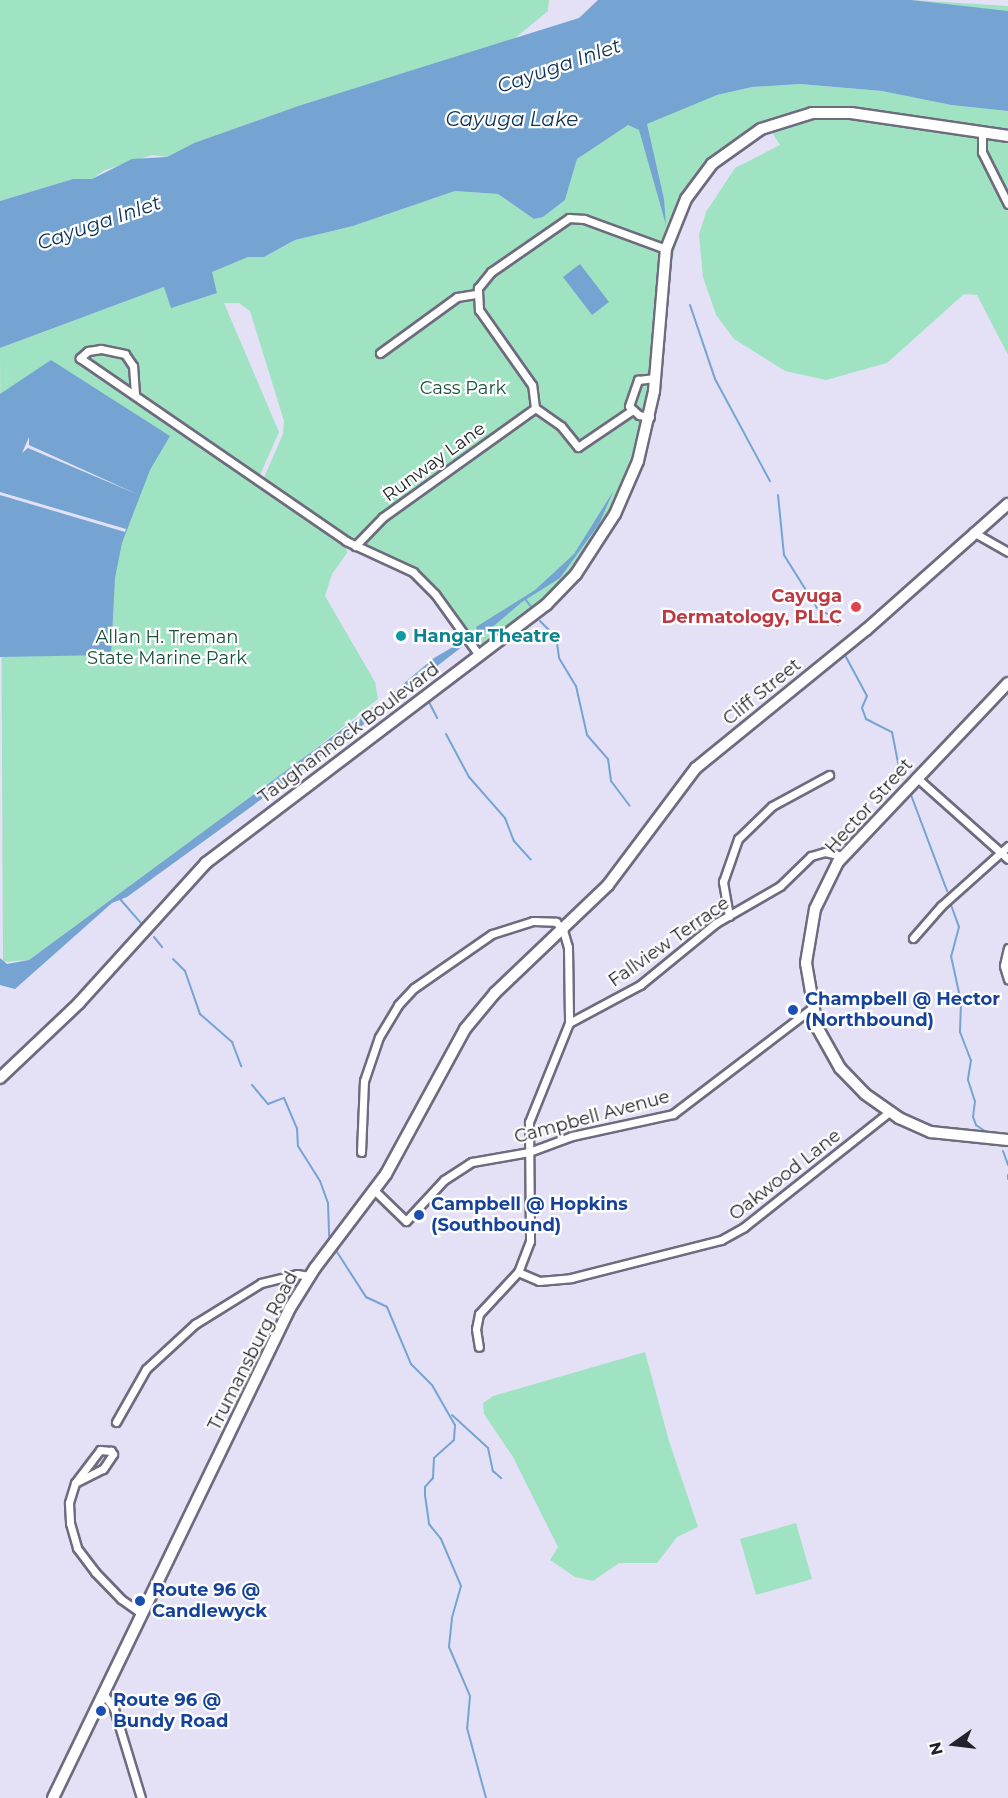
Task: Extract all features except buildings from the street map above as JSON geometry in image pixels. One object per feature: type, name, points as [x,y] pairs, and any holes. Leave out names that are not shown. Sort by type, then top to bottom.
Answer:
[{"type":"main road","name":"Taughannock Boulevard","points":[[0,1078],[86,995],[198,870],[552,600],[583,565],[627,489],[650,417],[666,249],[682,207],[702,176],[737,143],[778,122],[812,113],[841,112],[1008,136]]},
{"type":"main road","name":"Cliff Street","points":[[563,930],[626,864],[696,768],[866,630],[973,532],[1008,504]]},
{"type":"main road","name":"Hector Street","points":[[1008,683],[843,856],[820,896],[808,933],[806,963],[811,1009],[823,1040],[840,1068],[889,1112],[931,1132],[1008,1140]]},
{"type":"main road","name":"Trumansburg Road","points":[[53,1798],[141,1613],[309,1276],[375,1191],[465,1029],[495,993],[563,930]]},
{"type":"street","points":[[982,132],[982,152],[1008,204]]},
{"type":"street","points":[[631,411],[578,447],[561,426],[535,408],[532,385],[479,310],[476,294],[484,278],[569,218],[584,219],[666,249]]},
{"type":"street","points":[[380,353],[457,297],[476,294]]},
{"type":"street","points":[[135,394],[133,366],[125,354],[101,349],[88,351],[80,358],[356,546],[421,578],[479,655]]},
{"type":"street","points":[[631,411],[629,406],[638,380],[655,378]]},
{"type":"street","name":"Runway Lane","points":[[356,546],[383,517],[535,408]]},
{"type":"street","points":[[631,411],[650,417]]},
{"type":"street","points":[[973,532],[1008,552]]},
{"type":"street","points":[[729,916],[723,882],[738,839],[772,806],[830,776]]},
{"type":"street","points":[[916,777],[1008,859]]},
{"type":"street","points":[[913,938],[941,906],[1008,846]]},
{"type":"street","name":"Fallview Terrace","points":[[569,1023],[640,985],[729,916],[780,886],[816,853],[843,856]]},
{"type":"street","points":[[361,1152],[364,1081],[382,1029],[405,996],[446,965],[505,929],[544,920],[556,922],[563,930],[568,947],[569,1023],[530,1116],[532,1229],[528,1251],[518,1272],[479,1314],[476,1329],[479,1347]]},
{"type":"street","points":[[1008,948],[1004,966],[1008,979]]},
{"type":"street","name":"Campbell Avenue","points":[[375,1191],[406,1221],[459,1168],[483,1158],[529,1152],[572,1136],[678,1112],[811,1009]]},
{"type":"street","name":"Oakwood Lane","points":[[518,1272],[539,1281],[571,1278],[721,1240],[746,1226],[889,1112]]},
{"type":"street","points":[[116,1422],[146,1369],[195,1324],[261,1283],[297,1274],[309,1276]]},
{"type":"street","points":[[75,1483],[103,1469],[113,1454],[111,1450],[100,1450],[75,1483],[69,1513],[77,1548],[119,1597],[141,1613]]},
{"type":"street","points":[[103,1693],[114,1709],[141,1798]]},
{"type":"green space","points":[[0,0],[549,0],[548,11],[514,39],[298,106],[194,143],[167,157],[152,155],[105,170],[92,179],[73,179],[0,201]]},
{"type":"green space","points":[[911,0],[1008,6],[1008,11],[999,13]]},
{"type":"green space","name":"Cass Park","points":[[800,84],[882,91],[951,105],[1008,111],[1008,355],[977,295],[964,294],[887,363],[826,380],[785,371],[734,339],[716,315],[703,277],[699,234],[706,212],[735,168],[780,145],[771,131],[744,146],[716,169],[697,192],[680,225],[650,363],[642,427],[609,515],[561,582],[537,607],[481,648],[424,575],[399,560],[350,540],[263,480],[283,434],[284,421],[250,311],[239,303],[224,303],[279,432],[257,482],[346,546],[347,553],[332,574],[325,596],[375,682],[378,699],[302,759],[29,960],[3,962],[0,348],[164,287],[217,293],[211,272],[248,257],[264,257],[295,240],[353,226],[455,191],[498,194],[534,219],[543,217],[565,200],[577,159],[618,129],[717,95],[752,87]]},
{"type":"green space","points":[[645,1352],[669,1441],[698,1527],[677,1537],[657,1563],[619,1563],[593,1581],[575,1577],[550,1560],[558,1547],[513,1457],[484,1414],[483,1403],[493,1396]]},
{"type":"green space","points":[[796,1523],[812,1579],[756,1595],[740,1539]]},
{"type":"water","name":"Cayuga Lake","points":[[598,0],[911,0],[1008,11],[1008,111],[951,105],[882,91],[800,84],[752,87],[717,95],[647,124],[664,199],[666,225],[639,130],[628,125],[577,159],[565,200],[543,217],[534,219],[498,194],[455,191],[353,226],[295,240],[264,257],[248,257],[212,272],[217,293],[171,308],[164,287],[0,348],[0,201],[73,179],[92,179],[132,159],[167,157],[194,143],[298,106],[579,18]]},
{"type":"water","points":[[580,264],[609,302],[592,315],[563,277]]},
{"type":"water","name":"Allan H. Treman State Marine Park","points":[[51,360],[170,436],[150,470],[122,543],[115,578],[111,655],[0,657],[0,394]]},
{"type":"water","points":[[614,490],[599,524],[560,578],[522,602],[483,635],[478,635],[476,627],[535,590],[574,554]]},
{"type":"water","points":[[458,644],[463,646],[418,681],[418,689],[410,686],[392,698],[391,694],[434,658]]},
{"type":"water","points":[[382,705],[362,726],[127,897],[112,903],[15,989],[0,985],[0,958],[7,964],[29,960],[371,708]]},
{"type":"pier","points":[[29,437],[29,445],[139,495],[28,448],[22,453]]},
{"type":"pier","points":[[0,492],[126,529],[125,532],[0,495]]},
{"type":"waterway","points":[[690,305],[715,379],[770,481]]},
{"type":"waterway","points":[[778,495],[784,555],[819,611],[831,615],[838,625]]},
{"type":"waterway","points":[[526,600],[531,607]]},
{"type":"waterway","points":[[540,621],[549,630]]},
{"type":"waterway","points":[[557,643],[559,658],[576,686],[587,735],[608,759],[611,781],[630,806]]},
{"type":"waterway","points":[[846,657],[867,696],[862,708],[866,719],[892,732],[901,778]]},
{"type":"waterway","points":[[429,702],[437,718]]},
{"type":"waterway","points":[[446,734],[469,777],[505,818],[514,841],[531,860]]},
{"type":"waterway","points":[[911,795],[947,891]]},
{"type":"waterway","points":[[120,899],[141,923]]},
{"type":"waterway","points":[[951,905],[959,927],[951,956],[961,1002],[960,1032],[971,1060],[968,1080],[975,1101],[973,1117],[976,1125],[986,1132]]},
{"type":"waterway","points":[[154,937],[162,947]]},
{"type":"waterway","points":[[173,959],[185,971],[200,1014],[232,1042],[241,1066]]},
{"type":"waterway","points":[[252,1085],[268,1104],[284,1098],[297,1128],[298,1146],[320,1181],[328,1203],[329,1236]]},
{"type":"waterway","points":[[1003,1151],[1008,1165]]},
{"type":"waterway","points":[[337,1252],[366,1297],[387,1307],[411,1364],[432,1385],[455,1425],[454,1440],[434,1458],[433,1478],[425,1487],[425,1495],[429,1524],[441,1539],[461,1586],[452,1618],[449,1647],[470,1696],[467,1728],[486,1798]]},
{"type":"waterway","points":[[452,1415],[488,1448],[493,1471],[501,1478]]},
{"type":"place","name":"Cayuga Dermatology, PLLC","points":[[856,607]]},
{"type":"place","name":"Hangar Theatre","points":[[401,636]]},
{"type":"place","name":"Champbell @ Hector (Northbound)","points":[[793,1010]]},
{"type":"place","name":"Campbell @ Hopkins (Southbound)","points":[[419,1215]]},
{"type":"place","name":"Route 96 @ Candlewyck","points":[[140,1601]]},
{"type":"place","name":"Route 96 @ Bundy Road","points":[[101,1711]]},
{"type":"water label","name":"Cayuga Inlet","points":[[559,66]]},
{"type":"water label","name":"Cayuga Inlet","points":[[99,223]]}]
